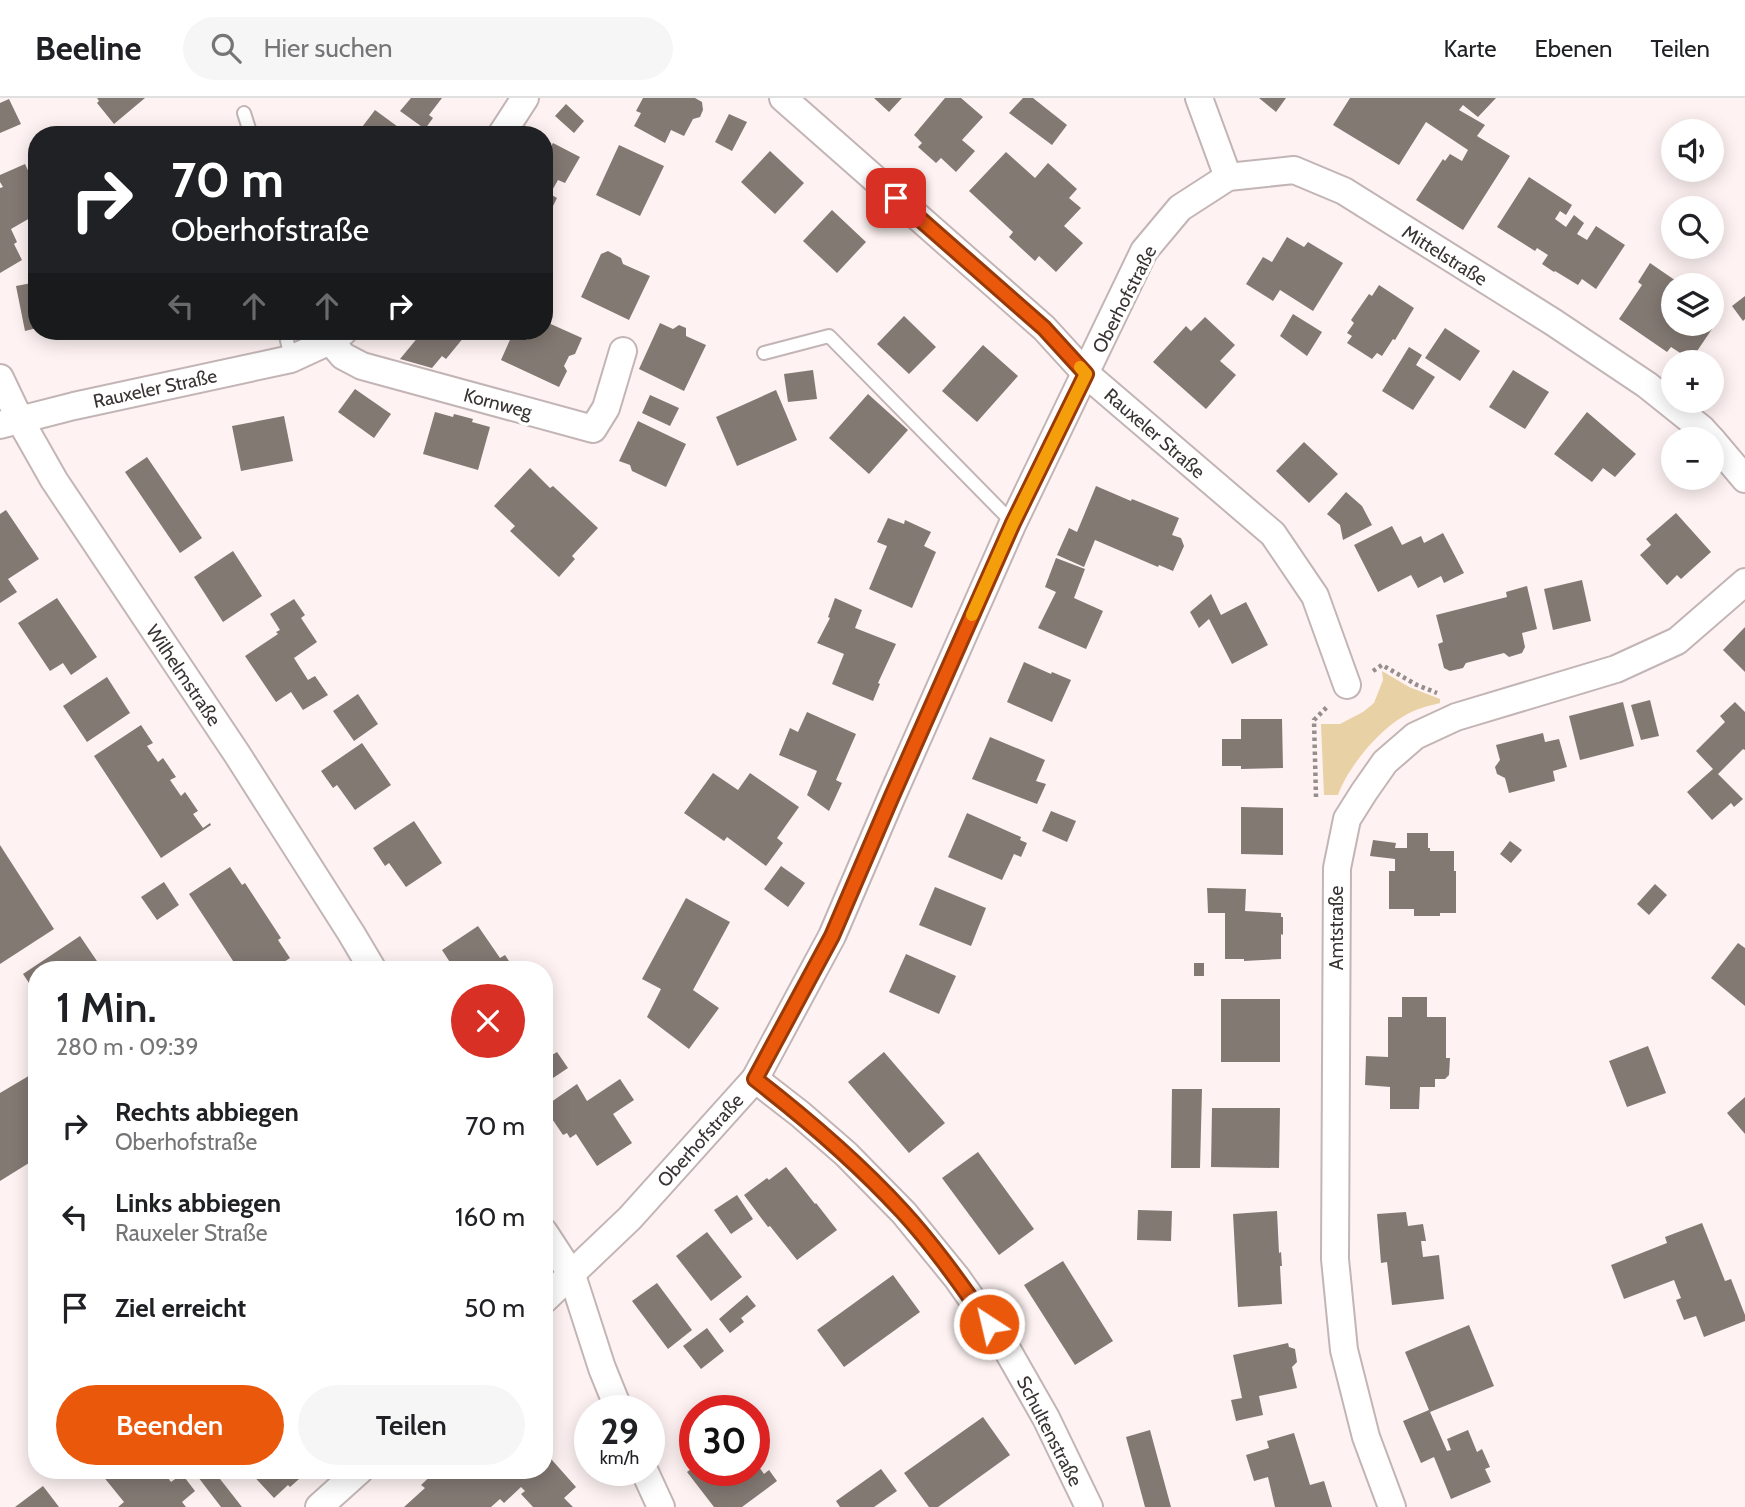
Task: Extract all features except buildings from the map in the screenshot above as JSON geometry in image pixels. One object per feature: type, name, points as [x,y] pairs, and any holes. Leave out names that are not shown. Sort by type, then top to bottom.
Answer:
[{"type":"street","points":[[507,126],[525,98]]},
{"type":"street","name":"Rauxeler Straße","points":[[783,98],[1044,328],[1086,374],[1273,534],[1315,596],[1347,685]]},
{"type":"street","points":[[1199,98],[1228,177]]},
{"type":"street","name":"Mittelstraße","points":[[1228,177],[1294,170],[1344,191],[1553,322],[1647,385],[1700,427]]},
{"type":"street","name":"Oberhofstraße","points":[[553,1292],[629,1218],[755,1079],[832,936],[1013,523],[1144,251],[1180,208],[1228,177]]},
{"type":"street","name":"Rauxeler Straße","points":[[10,423],[74,405],[290,359],[329,340]]},
{"type":"street","name":"Kornweg","points":[[338,340],[343,356],[362,366],[593,429],[607,408],[623,351]]},
{"type":"street","name":"Wilhelmstraße","points":[[0,378],[10,423],[54,480],[237,754],[368,961]]},
{"type":"street","name":"Mittelstraße","points":[[1724,455],[1745,479]]},
{"type":"street","name":"Amtstraße","points":[[1392,1507],[1366,1437],[1344,1350],[1335,1259],[1336,868],[1347,819],[1385,762],[1415,736],[1456,717],[1616,669],[1677,641],[1745,582]]},
{"type":"street","name":"Schultenstraße","points":[[755,1079],[846,1154],[904,1213],[957,1279],[1005,1346],[1046,1418],[1089,1507]]},
{"type":"street","points":[[553,1246],[572,1275],[613,1395]]},
{"type":"street","points":[[319,1507],[350,1479]]},
{"type":"street","points":[[651,1486],[661,1507]]},
{"type":"lane","points":[[244,113],[248,126]]},
{"type":"lane","points":[[764,353],[829,336],[1013,523]]},
{"type":"lane","points":[[287,340],[290,359]]},
{"type":"path","points":[[1316,797],[1314,720],[1347,685],[1382,666],[1417,685],[1445,696],[1456,717]]},
{"type":"shaded area","points":[[1382,671],[1409,687],[1440,699],[1440,703],[1413,711],[1394,723],[1374,740],[1356,762],[1338,795],[1324,795],[1321,724],[1340,724],[1374,703],[1383,680]]},
{"type":"slow traffic","points":[[972,615],[1013,523],[1086,374],[1080,367]]},
{"type":"route","points":[[896,198],[1044,328],[1086,374],[1013,523],[832,936],[755,1079],[846,1154],[904,1213],[989,1324]]}]
